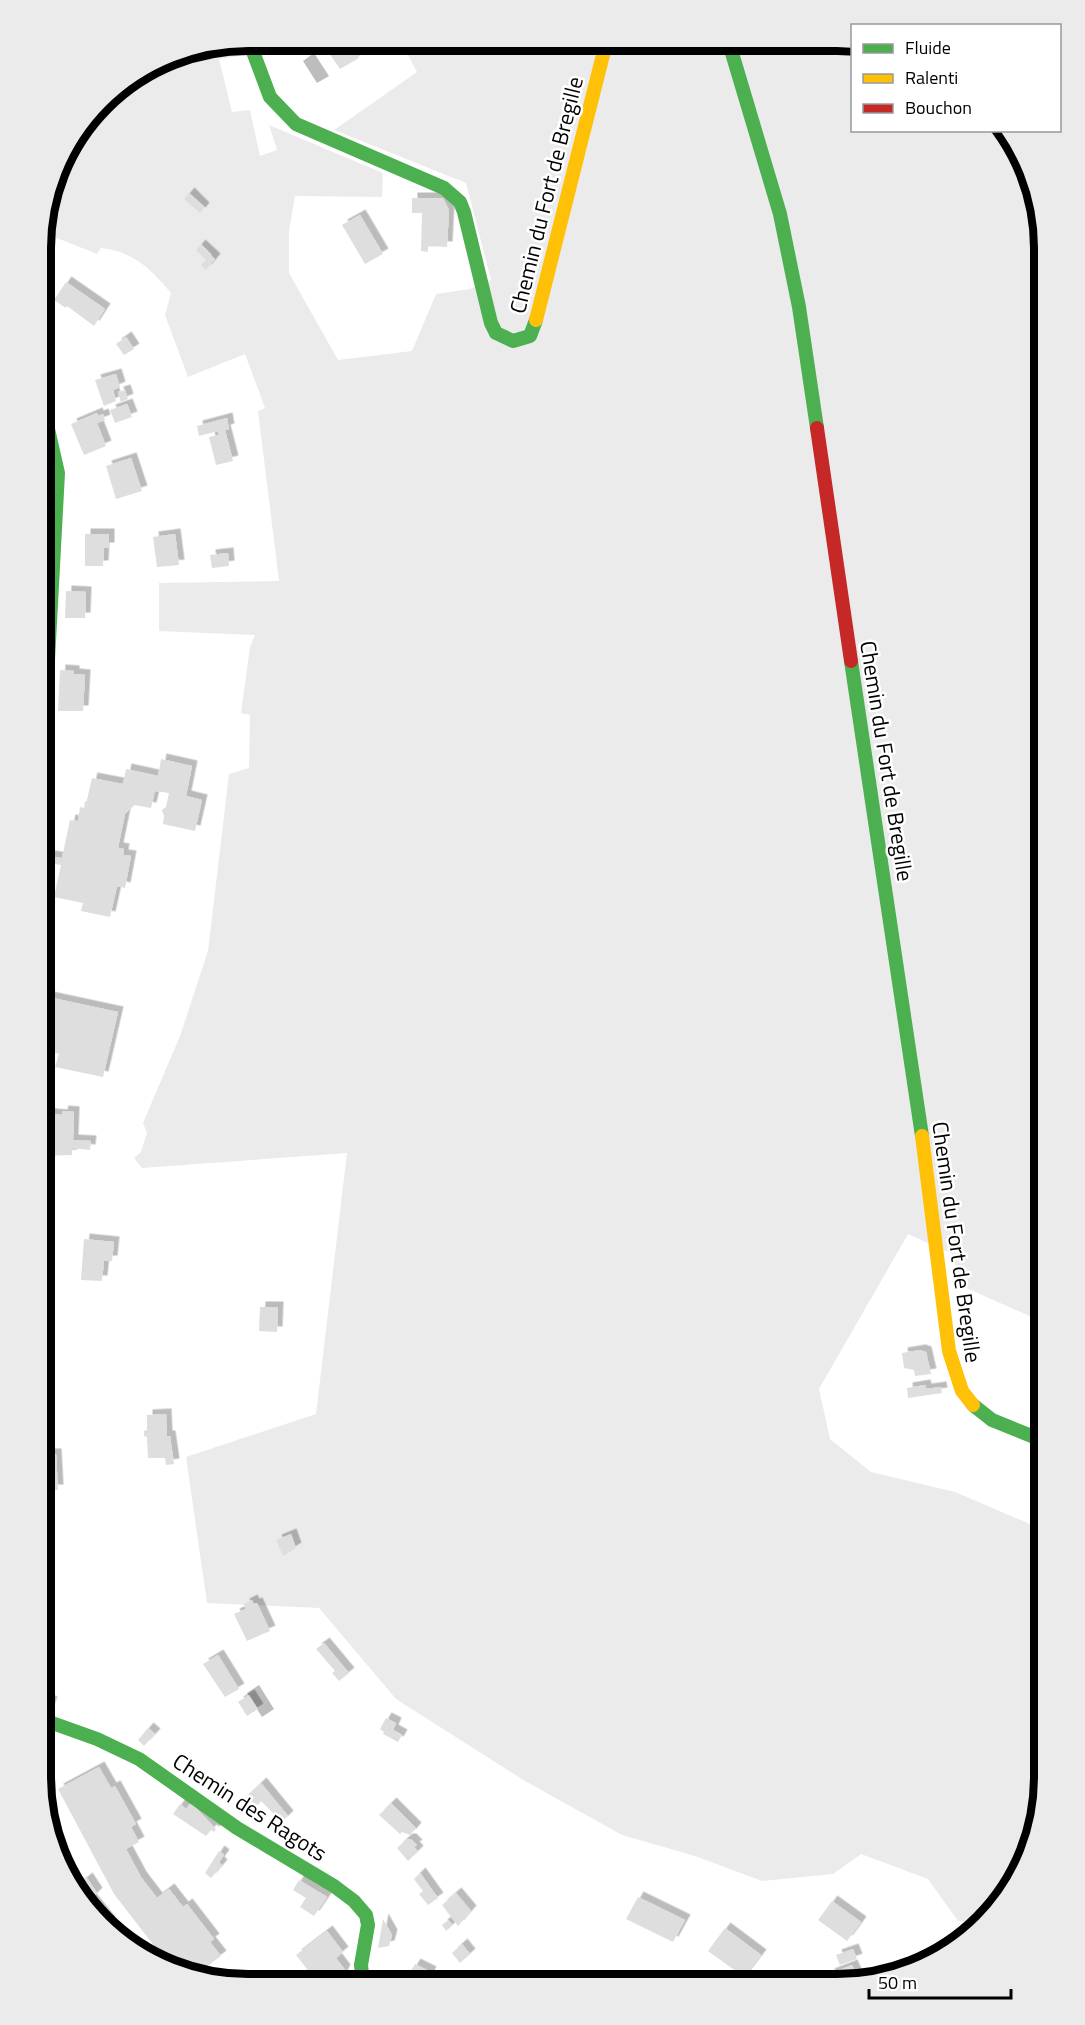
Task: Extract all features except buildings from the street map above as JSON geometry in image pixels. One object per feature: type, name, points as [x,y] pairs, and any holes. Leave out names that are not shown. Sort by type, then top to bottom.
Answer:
[{"type":"street","name":"Chemin du Fort de Bregille","points":[[253,51],[268,95],[278,110],[296,124],[444,188],[459,202],[491,323],[496,333],[513,341],[530,336],[535,323],[604,51]]},
{"type":"street","name":"Chemin du Fort de Bregille","points":[[731,51],[780,214],[799,307],[925,1156],[948,1351],[956,1382],[967,1403],[982,1415],[1034,1437]]},
{"type":"street","points":[[51,442],[58,473],[51,604]]},
{"type":"street","name":"Chemin des Ragots","points":[[51,1723],[97,1739],[139,1759],[237,1827],[334,1886],[354,1901],[366,1915],[368,1925],[361,1965],[362,1974]]},
{"type":"shaded area","points":[[406,51],[851,52],[851,132],[996,132],[1014,161],[1024,184],[1030,209],[1034,248],[1034,1318],[962,1286],[952,1254],[908,1234],[819,1389],[830,1439],[871,1472],[955,1492],[1034,1526],[1034,1790],[1030,1816],[1024,1841],[1001,1887],[969,1922],[958,1921],[928,1879],[861,1854],[833,1874],[762,1881],[695,1856],[622,1835],[525,1781],[396,1699],[319,1608],[207,1603],[186,1457],[316,1414],[347,1153],[142,1168],[134,1158],[141,1152],[147,1133],[143,1123],[180,1036],[208,951],[229,774],[249,768],[250,715],[241,713],[250,647],[255,635],[159,631],[159,583],[279,581],[258,411],[265,408],[245,354],[188,377],[165,315],[171,293],[149,269],[123,253],[101,248],[97,254],[52,236],[53,222],[61,184],[77,149],[100,118],[118,100],[149,77],[184,61],[238,52],[239,56],[219,59],[232,112],[250,110],[260,156],[277,150],[269,125],[383,173],[382,197],[295,196],[289,231],[289,273],[338,360],[412,351],[436,294],[470,289],[491,280],[466,183],[334,130],[417,72]]},
{"type":"shaded area","points":[[314,53],[329,76],[317,83],[303,61]]},
{"type":"shaded area","points":[[259,1685],[274,1709],[262,1717],[247,1693]]},
{"type":"traffic: fast","points":[[253,51],[270,97],[296,124],[444,188],[460,202],[491,323],[496,333],[513,341],[530,336],[536,320]]},
{"type":"traffic: fast","points":[[731,51],[780,214],[799,307],[817,428]]},
{"type":"traffic: fast","points":[[51,442],[58,473],[51,604]]},
{"type":"traffic: fast","points":[[851,661],[922,1136]]},
{"type":"traffic: fast","points":[[973,1405],[992,1420],[1034,1437]]},
{"type":"traffic: fast","points":[[51,1723],[97,1739],[139,1759],[237,1828],[334,1886],[354,1901],[366,1915],[368,1925],[361,1965],[362,1974]]},
{"type":"traffic: slow","points":[[536,320],[604,51]]},
{"type":"traffic: slow","points":[[922,1136],[949,1351],[962,1391],[973,1405]]},
{"type":"traffic: jam","points":[[817,428],[851,661]]}]
